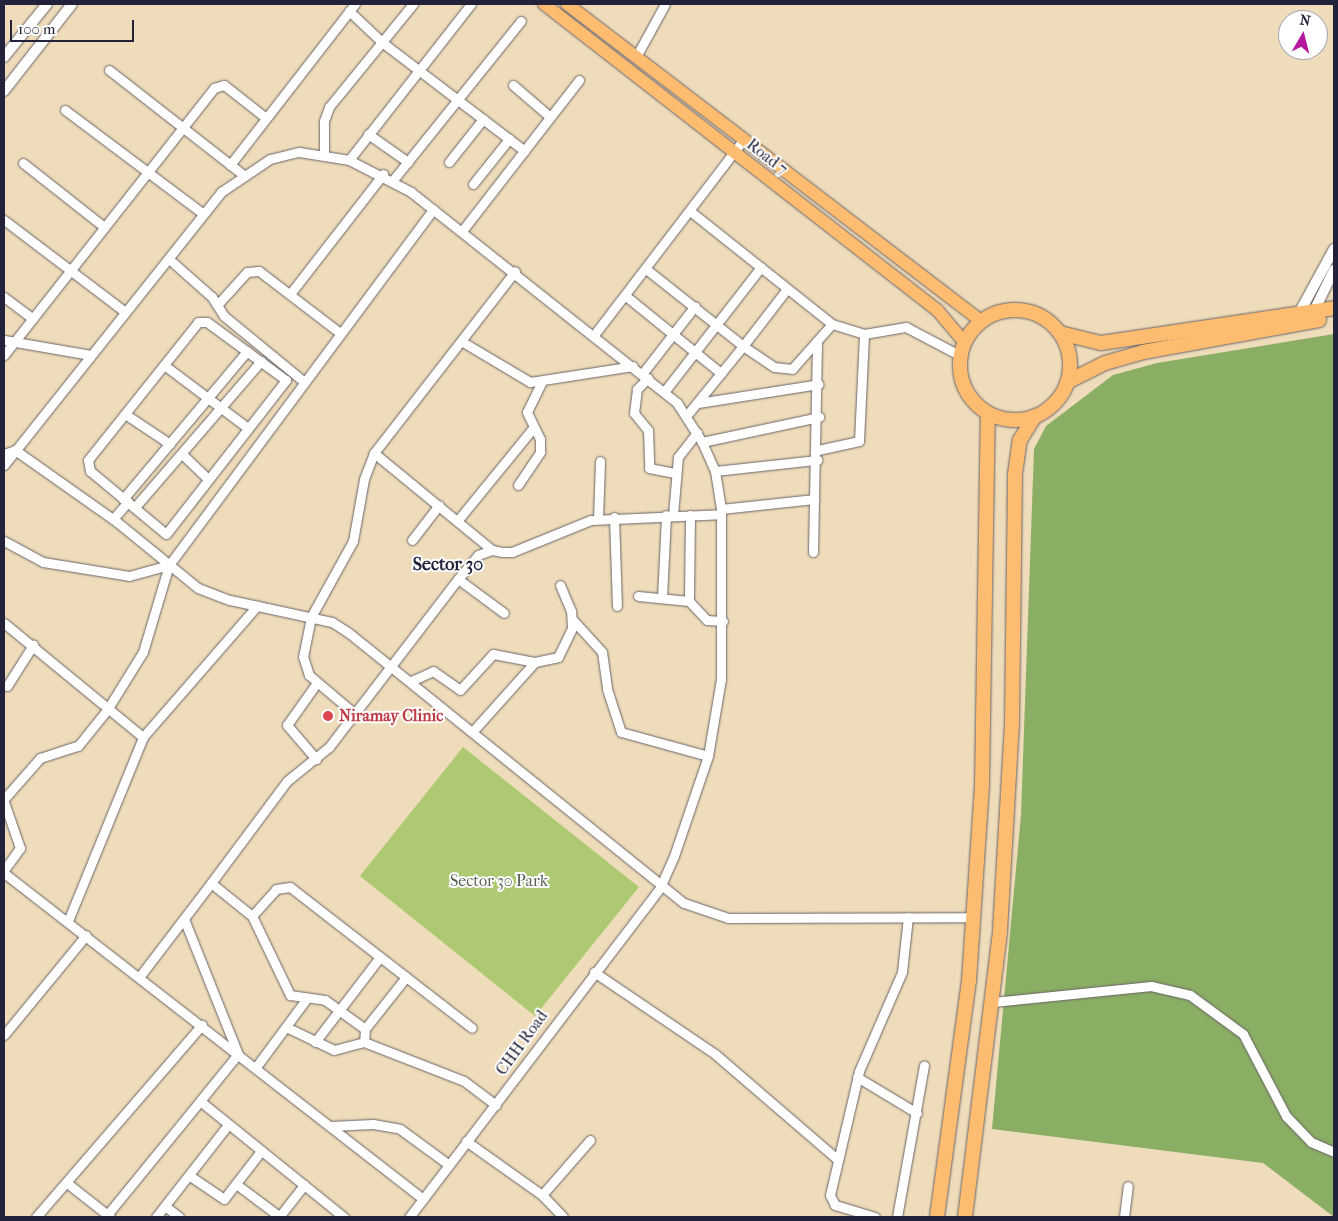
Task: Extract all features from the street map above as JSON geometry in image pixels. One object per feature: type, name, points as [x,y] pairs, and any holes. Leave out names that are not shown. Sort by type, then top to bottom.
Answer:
[{"type":"highway","points":[[1067,382],[1105,363],[1142,352],[1312,317],[1334,308]]},
{"type":"highway","points":[[965,1217],[993,1002],[1012,722],[1014,474],[1020,440],[1035,416],[1057,400],[1067,382],[1069,354],[1060,333],[1040,316],[1025,311],[1009,310],[981,322],[963,349],[965,388],[988,413],[1015,420],[1035,416]]},
{"type":"highway","points":[[1312,317],[1334,318]]},
{"type":"highway","points":[[1060,333],[1101,343],[1296,320]]},
{"type":"highway","points":[[937,1217],[973,917],[987,624],[988,413]]},
{"type":"main road","name":"Road 7","points":[[544,4],[938,311],[963,349]]},
{"type":"main road","name":"Road 7","points":[[567,4],[981,322]]},
{"type":"street","points":[[4,57],[47,4]]},
{"type":"street","points":[[4,91],[72,4]]},
{"type":"street","points":[[324,153],[325,114],[413,4]]},
{"type":"street","points":[[349,160],[471,4]]},
{"type":"street","points":[[636,57],[665,4]]},
{"type":"street","points":[[230,165],[352,7],[383,43],[525,150]]},
{"type":"street","points":[[393,180],[455,99],[521,21]]},
{"type":"street","points":[[109,70],[186,127],[242,174]]},
{"type":"street","points":[[462,231],[549,116],[579,80]]},
{"type":"street","points":[[4,355],[69,270],[218,85],[266,118]]},
{"type":"street","points":[[513,85],[549,116]]},
{"type":"street","points":[[65,110],[202,213]]},
{"type":"street","points":[[449,162],[484,119]]},
{"type":"street","points":[[368,134],[408,162]]},
{"type":"street","points":[[473,184],[509,139]]},
{"type":"street","points":[[594,334],[627,296],[744,140]]},
{"type":"street","name":"CHH Road","points":[[4,465],[169,259],[202,213],[242,174],[270,159],[299,152],[324,153],[349,160],[393,180],[515,271],[664,392],[687,415],[702,442],[714,471],[721,511],[723,621],[718,716],[708,756],[660,888],[594,972],[496,1105],[448,1164],[410,1217]]},
{"type":"street","points":[[23,163],[104,227]]},
{"type":"street","points":[[290,294],[383,174]]},
{"type":"street","points":[[423,1199],[4,871],[20,848],[4,800],[40,758],[78,746],[107,710],[143,652],[168,565],[303,381],[433,209]]},
{"type":"street","points":[[690,211],[832,324],[864,334],[906,327],[963,349]]},
{"type":"street","points":[[4,220],[125,312]]},
{"type":"street","points":[[1296,320],[1334,249]]},
{"type":"street","points":[[169,259],[218,304],[224,316],[303,381]]},
{"type":"street","points":[[664,392],[761,267]]},
{"type":"street","points":[[646,269],[718,323],[742,346],[784,371],[792,369],[832,324]]},
{"type":"street","points":[[218,304],[252,270],[290,294],[340,333]]},
{"type":"street","points":[[1312,317],[1334,270]]},
{"type":"street","points":[[356,715],[316,684],[303,657],[311,617],[354,541],[364,479],[374,453],[515,271]]},
{"type":"street","points":[[687,415],[787,289]]},
{"type":"street","points":[[627,296],[721,373]]},
{"type":"street","points":[[4,297],[32,318]]},
{"type":"street","points":[[675,473],[649,468],[648,430],[634,413],[637,389],[673,334],[695,306]]},
{"type":"street","points":[[202,321],[286,380],[166,534],[88,467],[125,414],[164,365],[202,321]]},
{"type":"street","points":[[818,450],[859,441],[864,334]]},
{"type":"street","points":[[4,340],[91,355]]},
{"type":"street","points":[[461,341],[519,378],[541,383],[633,366]]},
{"type":"street","points":[[813,552],[819,417],[817,341]]},
{"type":"street","points":[[129,503],[170,444],[208,398],[262,347]]},
{"type":"street","points":[[112,519],[182,454],[221,408],[254,356]]},
{"type":"street","points":[[164,365],[248,428]]},
{"type":"street","points":[[518,485],[540,452],[528,406],[541,383]]},
{"type":"street","points":[[698,403],[819,384]]},
{"type":"street","points":[[125,414],[170,444]]},
{"type":"street","points":[[702,442],[819,417]]},
{"type":"street","points":[[458,520],[533,428]]},
{"type":"street","points":[[662,598],[675,473],[680,452],[697,433]]},
{"type":"street","points":[[4,454],[15,450],[112,519],[198,588],[257,606],[332,622],[392,665],[660,888],[697,909],[728,918],[973,917]]},
{"type":"street","points":[[374,453],[440,505],[492,550]]},
{"type":"street","points":[[182,454],[208,478]]},
{"type":"street","points":[[714,471],[817,460]]},
{"type":"street","points":[[598,519],[600,461]]},
{"type":"street","points":[[140,976],[287,781],[316,759],[356,715],[392,665],[478,555],[492,550],[512,552],[598,519],[690,515],[814,499]]},
{"type":"street","points":[[412,540],[440,505]]},
{"type":"street","points":[[690,515],[690,601],[707,620],[723,621]]},
{"type":"street","points":[[614,517],[617,606]]},
{"type":"street","points":[[4,541],[43,562],[129,576],[168,565]]},
{"type":"street","points":[[458,579],[504,613]]},
{"type":"street","points":[[560,585],[572,620],[602,652],[607,689],[621,732],[708,756]]},
{"type":"street","points":[[638,596],[690,601]]},
{"type":"street","points":[[68,921],[143,737],[257,606]]},
{"type":"street","points":[[411,681],[433,671],[460,690],[492,654],[535,662],[562,653],[572,620]]},
{"type":"street","points":[[4,623],[33,645],[107,710],[143,737]]},
{"type":"street","points":[[7,686],[33,645]]},
{"type":"street","points":[[473,731],[535,662]]},
{"type":"street","points":[[316,684],[288,725],[316,759]]},
{"type":"street","points":[[211,883],[252,916],[290,995],[325,1000],[365,1029]]},
{"type":"street","points":[[252,916],[276,889],[290,887],[472,1028]]},
{"type":"street","points":[[876,1217],[835,1205],[830,1195],[836,1158],[857,1077],[902,972],[908,917]]},
{"type":"street","points":[[184,919],[238,1054]]},
{"type":"street","points":[[4,1034],[86,935]]},
{"type":"street","points":[[314,1042],[380,957]]},
{"type":"street","points":[[594,972],[715,1054],[836,1158]]},
{"type":"street","points":[[364,1042],[365,1029],[406,977]]},
{"type":"street","points":[[993,1002],[1152,986],[1190,996],[1243,1034],[1286,1116],[1311,1142],[1334,1152]]},
{"type":"street","points":[[256,1067],[307,998]]},
{"type":"street","points":[[36,1217],[202,1025]]},
{"type":"street","points":[[286,1027],[334,1050],[364,1042],[464,1081],[496,1105]]},
{"type":"street","points":[[67,1183],[108,1216],[238,1054]]},
{"type":"street","points":[[897,1217],[917,1113],[924,1065]]},
{"type":"street","points":[[857,1077],[917,1113]]},
{"type":"street","points":[[200,1101],[304,1185],[334,1214],[344,1217]]},
{"type":"street","points":[[331,1126],[373,1124],[400,1129],[448,1164]]},
{"type":"street","points":[[156,1217],[190,1176],[228,1125]]},
{"type":"street","points":[[542,1195],[590,1140]]},
{"type":"street","points":[[466,1142],[542,1195],[563,1217]]},
{"type":"street","points":[[190,1176],[220,1199],[236,1184],[261,1151]]},
{"type":"street","points":[[236,1184],[279,1217],[304,1185]]},
{"type":"street","points":[[1124,1217],[1128,1186]]},
{"type":"street","points":[[165,1206],[179,1217]]},
{"type":"green space","points":[[1334,334],[1334,1217],[1263,1163],[992,1129],[1021,815],[1034,449],[1046,426],[1113,375],[1157,363]]},
{"type":"green space","name":"Sector 30 Park","points":[[463,747],[639,887],[535,1016],[360,876]]},
{"type":"place","name":"Niramay Clinic","points":[[328,716]]},
{"type":"district","name":"Sector 30","points":[[448,565]]}]
